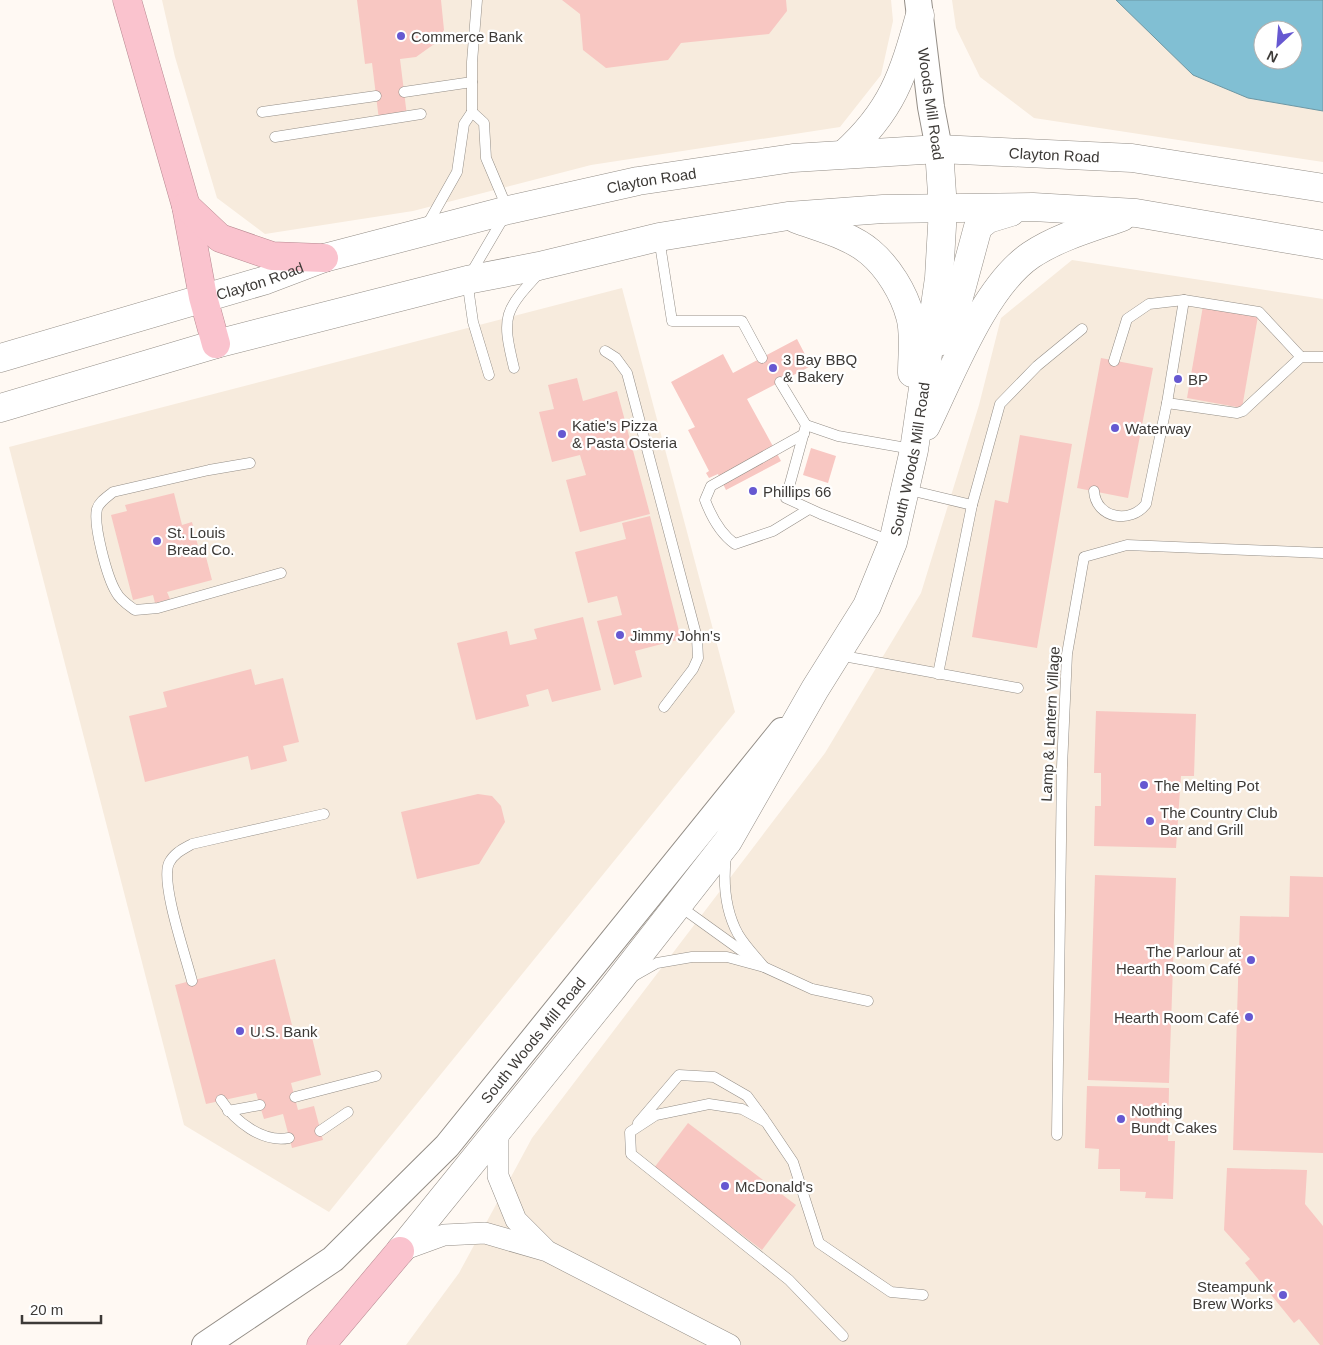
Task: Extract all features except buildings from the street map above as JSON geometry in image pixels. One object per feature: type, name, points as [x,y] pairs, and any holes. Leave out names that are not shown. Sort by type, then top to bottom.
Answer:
[{"type":"highway","points":[[127,0],[186,206],[204,297],[216,344]]},
{"type":"highway","points":[[186,206],[220,238],[272,256],[324,258]]},
{"type":"highway","points":[[321,1345],[400,1251]]},
{"type":"main road","points":[[844,154],[863,137],[890,100],[905,69],[919,8]]},
{"type":"main road","name":"Clayton Road","points":[[0,358],[266,280],[324,258],[508,210],[638,181],[793,158],[938,149],[1132,158],[1323,188]]},
{"type":"main road","name":"Woods Mill Road","points":[[938,149],[942,209]]},
{"type":"main road","points":[[926,366],[958,301],[978,227],[988,219],[1005,212],[1048,208]]},
{"type":"main road","points":[[0,408],[62,388],[216,344],[468,280],[548,264],[659,237],[788,216],[883,209],[1048,208],[1136,213],[1323,245]]},
{"type":"main road","name":"South Woods Mill Road","points":[[400,1251],[613,988],[667,896],[728,841],[815,689],[867,606],[893,542],[914,450],[939,278],[942,209]]},
{"type":"main road","points":[[914,450],[986,305],[1010,273],[1030,256],[1064,238],[1136,213]]},
{"type":"main road","points":[[788,216],[849,239],[869,251],[900,291],[911,317],[914,450]]},
{"type":"street","name":"Woods Mill Road","points":[[919,8],[938,149]]},
{"type":"street","name":"South Woods Mill Road","points":[[205,1345],[333,1259],[447,1146],[667,896],[815,689]]},
{"type":"street","points":[[498,1131],[498,1176],[516,1220],[547,1251]]},
{"type":"street","points":[[400,1251],[444,1235],[486,1233],[547,1251],[730,1345]]},
{"type":"lane","points":[[423,232],[458,172],[464,124],[472,112],[477,0]]},
{"type":"lane","points":[[404,92],[472,82]]},
{"type":"lane","points":[[262,112],[376,96]]},
{"type":"lane","points":[[472,112],[484,124],[486,158],[508,210],[468,280],[473,322],[489,375]]},
{"type":"lane","points":[[275,137],[422,114]]},
{"type":"lane","points":[[659,237],[672,321],[742,320],[762,358]]},
{"type":"lane","points":[[514,368],[506,333],[508,314],[515,300],[548,264]]},
{"type":"lane","points":[[1114,360],[1127,319],[1149,304],[1184,300],[1259,312],[1301,357]]},
{"type":"lane","points":[[1094,492],[1099,506],[1109,514],[1117,517],[1126,517],[1140,512],[1146,504],[1184,300]]},
{"type":"lane","points":[[938,674],[972,505],[1000,404],[1037,366],[1082,330]]},
{"type":"lane","points":[[605,350],[616,358],[627,373],[697,638],[698,658],[693,669],[664,707]]},
{"type":"lane","points":[[1166,404],[1238,413],[1243,411],[1301,357],[1323,357]]},
{"type":"lane","points":[[780,382],[805,429],[786,498],[893,542]]},
{"type":"lane","points":[[809,509],[773,531],[736,544],[728,539],[705,500],[711,486],[805,429],[914,450]]},
{"type":"lane","points":[[250,463],[209,470],[112,492],[97,508],[96,522],[108,572],[116,592],[124,602],[135,610],[158,608],[280,574]]},
{"type":"lane","points":[[905,489],[972,505]]},
{"type":"lane","name":"Lamp & Lantern Village","points":[[1057,1135],[1062,776],[1067,654],[1084,557],[1127,545],[1323,553]]},
{"type":"lane","points":[[837,655],[1018,688]]},
{"type":"lane","points":[[192,981],[166,882],[168,864],[178,851],[192,844],[324,814]]},
{"type":"lane","points":[[728,841],[724,873],[726,901],[738,933],[764,967]]},
{"type":"lane","points":[[667,896],[764,967]]},
{"type":"lane","points":[[613,988],[657,963],[692,957],[727,957],[764,967],[812,989],[868,1001]]},
{"type":"lane","points":[[843,1336],[789,1280],[631,1154],[630,1132],[679,1075],[714,1077],[748,1096],[793,1162],[818,1243],[891,1292],[923,1296]]},
{"type":"lane","points":[[295,1097],[376,1076]]},
{"type":"lane","points":[[221,1100],[234,1119],[268,1138],[289,1138]]},
{"type":"lane","points":[[630,1132],[656,1115],[709,1104],[742,1109],[766,1122]]},
{"type":"lane","points":[[228,1111],[260,1105]]},
{"type":"lane","points":[[320,1131],[348,1112]]},
{"type":"shaded area","points":[[162,0],[891,0],[893,21],[881,75],[840,127],[591,165],[413,211],[265,234],[217,198],[175,57]]},
{"type":"shaded area","points":[[952,0],[1323,0],[1323,162],[1034,118],[980,77],[956,28]]},
{"type":"shaded area","points":[[1072,260],[1323,299],[1323,1345],[406,1345],[459,1273],[532,1138],[825,753],[921,593],[979,405],[1001,318]]},
{"type":"shaded area","points":[[622,288],[735,712],[329,1212],[184,1125],[9,447]]},
{"type":"water","points":[[1116,0],[1323,0],[1323,111],[1248,98],[1193,75]]},
{"type":"place","name":"Commerce Bank","points":[[401,36]]},
{"type":"place","name":"3 Bay BBQ & Bakery","points":[[773,368]]},
{"type":"place","name":"BP","points":[[1178,379]]},
{"type":"place","name":"Waterway","points":[[1115,428]]},
{"type":"place","name":"Katie's Pizza & Pasta Osteria","points":[[562,434]]},
{"type":"place","name":"Phillips 66","points":[[753,491]]},
{"type":"place","name":"St. Louis Bread Co.","points":[[157,541]]},
{"type":"place","name":"Jimmy John's","points":[[620,635]]},
{"type":"place","name":"The Melting Pot","points":[[1144,785]]},
{"type":"place","name":"The Country Club Bar and Grill","points":[[1150,821]]},
{"type":"place","name":"The Parlour at Hearth Room Café","points":[[1251,960]]},
{"type":"place","name":"Hearth Room Café","points":[[1249,1017]]},
{"type":"place","name":"U.S. Bank","points":[[240,1031]]},
{"type":"place","name":"Nothing Bundt Cakes","points":[[1121,1119]]},
{"type":"place","name":"McDonald's","points":[[725,1186]]},
{"type":"place","name":"Steampunk Brew Works","points":[[1283,1295]]}]
